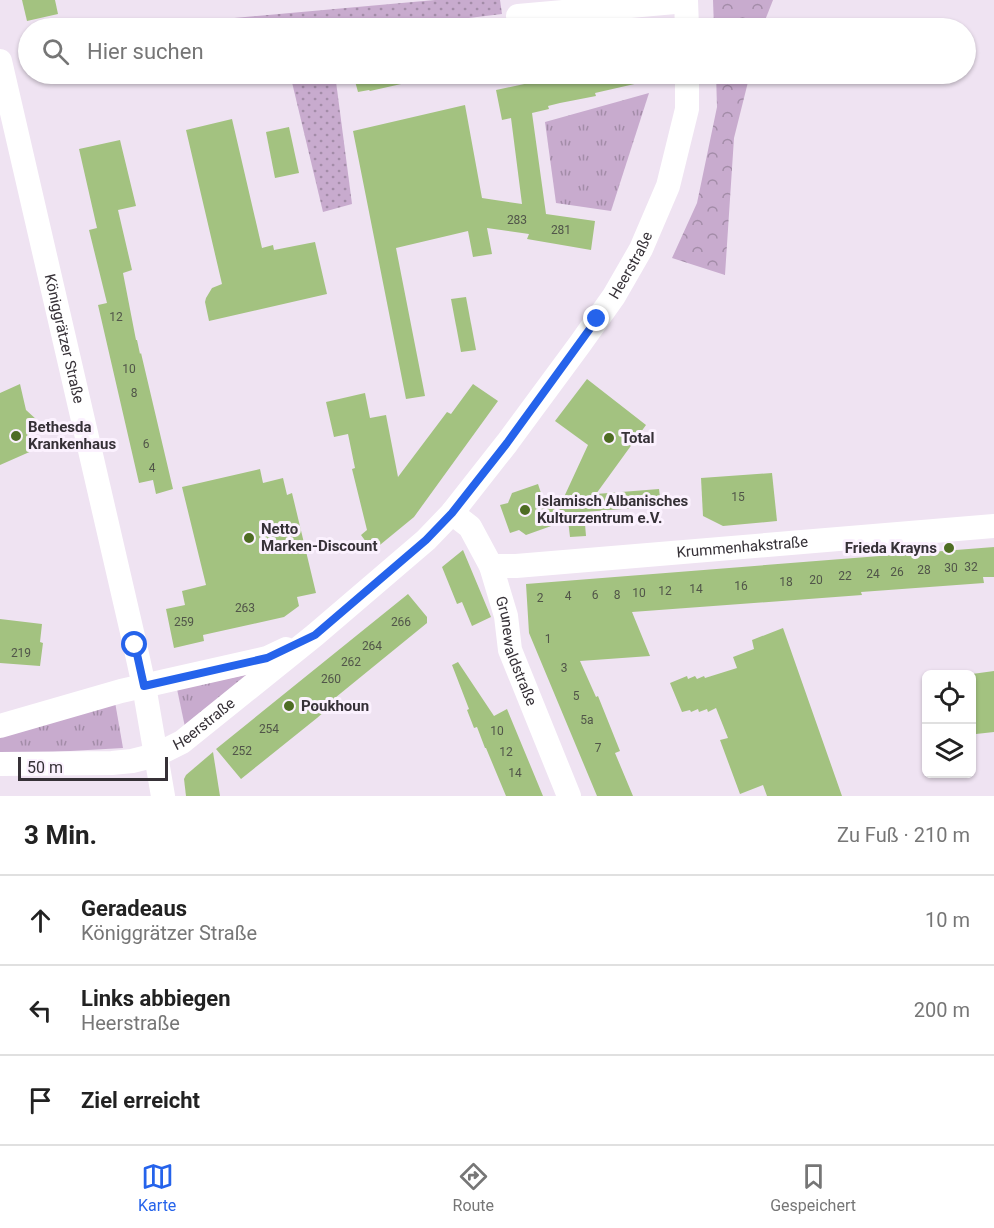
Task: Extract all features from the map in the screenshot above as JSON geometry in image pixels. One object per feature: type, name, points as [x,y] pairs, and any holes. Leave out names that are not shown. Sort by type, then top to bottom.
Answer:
[{"type":"street","points":[[518,16],[686,1],[687,18]]},
{"type":"street","name":"Königgrätzer Straße","points":[[0,61],[144,686],[163,796]]},
{"type":"street","name":"Heerstraße","points":[[0,764],[132,761],[156,754],[182,742],[315,635],[426,540],[452,513],[507,443],[614,296],[641,249],[668,186],[687,109],[687,84]]},
{"type":"street","name":"Grunewaldstraße","points":[[452,513],[470,527],[491,566],[506,616],[510,650],[569,796]]},
{"type":"street","name":"Krummenhakstraße","points":[[491,566],[516,566],[994,526]]},
{"type":"street","name":"Heerstraße","points":[[0,726],[121,691],[267,658],[315,635]]},
{"type":"green space","points":[[435,0],[500,0],[502,14],[469,18],[235,18]]},
{"type":"green space","points":[[713,0],[773,0],[766,18],[714,18]]},
{"type":"green space","points":[[292,84],[336,84],[352,204],[323,212]]},
{"type":"green space","points":[[716,84],[748,84],[734,138],[725,275],[672,258],[697,203],[717,107]]},
{"type":"green space","points":[[649,93],[611,211],[556,203],[545,122]]},
{"type":"green space","points":[[250,674],[185,727],[177,689]]},
{"type":"green space","points":[[115,702],[123,748],[0,755],[0,734]]},
{"type":"building","points":[[22,0],[55,0],[58,14],[26,18]]},
{"type":"building","points":[[356,84],[401,84],[370,91],[358,92]]},
{"type":"building","points":[[524,84],[634,84],[595,93],[596,96],[548,106],[549,109],[532,113],[546,214],[595,221],[591,250],[527,239],[529,234],[487,228],[492,254],[473,257],[468,231],[396,248],[425,396],[406,399],[353,131],[465,105],[482,198],[522,204],[511,118],[502,120],[496,90]]},
{"type":"building","points":[[232,119],[262,248],[273,245],[274,250],[315,242],[327,294],[209,321],[206,298],[212,288],[222,284],[186,130]]},
{"type":"building","points":[[289,127],[299,173],[275,178],[266,132]]},
{"type":"building","points":[[120,140],[136,206],[118,210],[132,270],[123,273],[136,340],[173,489],[156,494],[153,480],[139,483],[98,305],[107,303],[89,230],[97,228],[79,149]]},
{"type":"building","points":[[466,297],[476,350],[461,352],[451,299]]},
{"type":"building","points":[[587,379],[646,425],[596,494],[659,489],[661,506],[584,512],[586,536],[570,537],[568,520],[526,535],[519,530],[510,533],[500,505],[508,503],[512,493],[538,484],[543,499],[564,497],[588,445],[555,421]]},
{"type":"building","name":"Bethesda Krankenhaus","points":[[20,384],[26,410],[37,420],[29,422],[34,450],[0,465],[0,393]]},
{"type":"building","points":[[473,384],[498,401],[414,517],[372,550],[361,535],[367,530],[352,469],[355,468],[348,434],[334,437],[326,402],[365,393],[370,418],[386,415],[398,477],[447,412],[451,414]]},
{"type":"building","name":"Netto Marken-Discount","points":[[260,469],[263,483],[283,478],[287,495],[292,493],[316,593],[297,597],[299,606],[284,617],[203,635],[204,641],[174,648],[166,609],[185,605],[182,591],[206,585],[182,487]]},
{"type":"building","points":[[772,473],[777,521],[723,526],[703,516],[701,478]]},
{"type":"building","points":[[994,547],[994,577],[983,577],[984,583],[861,592],[862,595],[632,612],[650,656],[580,661],[596,697],[598,696],[620,751],[615,753],[633,796],[597,796],[529,633],[526,584]]},
{"type":"building","points":[[463,550],[491,617],[472,626],[462,602],[457,604],[442,567]]},
{"type":"building","points":[[408,594],[427,617],[427,623],[330,702],[332,705],[317,718],[241,779],[216,749]]},
{"type":"building","points":[[0,619],[42,624],[40,642],[43,643],[40,666],[0,663]]},
{"type":"building","points":[[783,628],[842,796],[767,796],[763,785],[740,794],[720,740],[728,738],[716,708],[708,712],[707,709],[699,712],[698,709],[682,712],[670,683],[687,676],[688,679],[695,676],[697,679],[704,676],[705,678],[737,668],[733,657],[754,649],[752,640]]},
{"type":"building","points":[[458,662],[494,716],[507,709],[543,796],[506,796],[477,727],[474,728],[467,710],[469,709],[452,665]]},
{"type":"building","points":[[994,671],[994,732],[976,734],[976,673]]},
{"type":"building","points":[[213,752],[220,796],[186,796],[184,779],[186,775]]},
{"type":"place","name":"Bethesda Krankenhaus","points":[[16,436]]},
{"type":"place","name":"Total","points":[[609,438]]},
{"type":"place","name":"Islamisch Albanisches Kulturzentrum e.V.","points":[[525,510]]},
{"type":"place","name":"Netto Marken-Discount","points":[[249,538]]},
{"type":"place","name":"Frieda Krayns","points":[[949,548]]},
{"type":"place","name":"Poukhoun","points":[[289,706]]},
{"type":"route","points":[[135,645],[144,686],[267,658],[315,635],[426,540],[452,513],[507,443],[597,319]]}]
